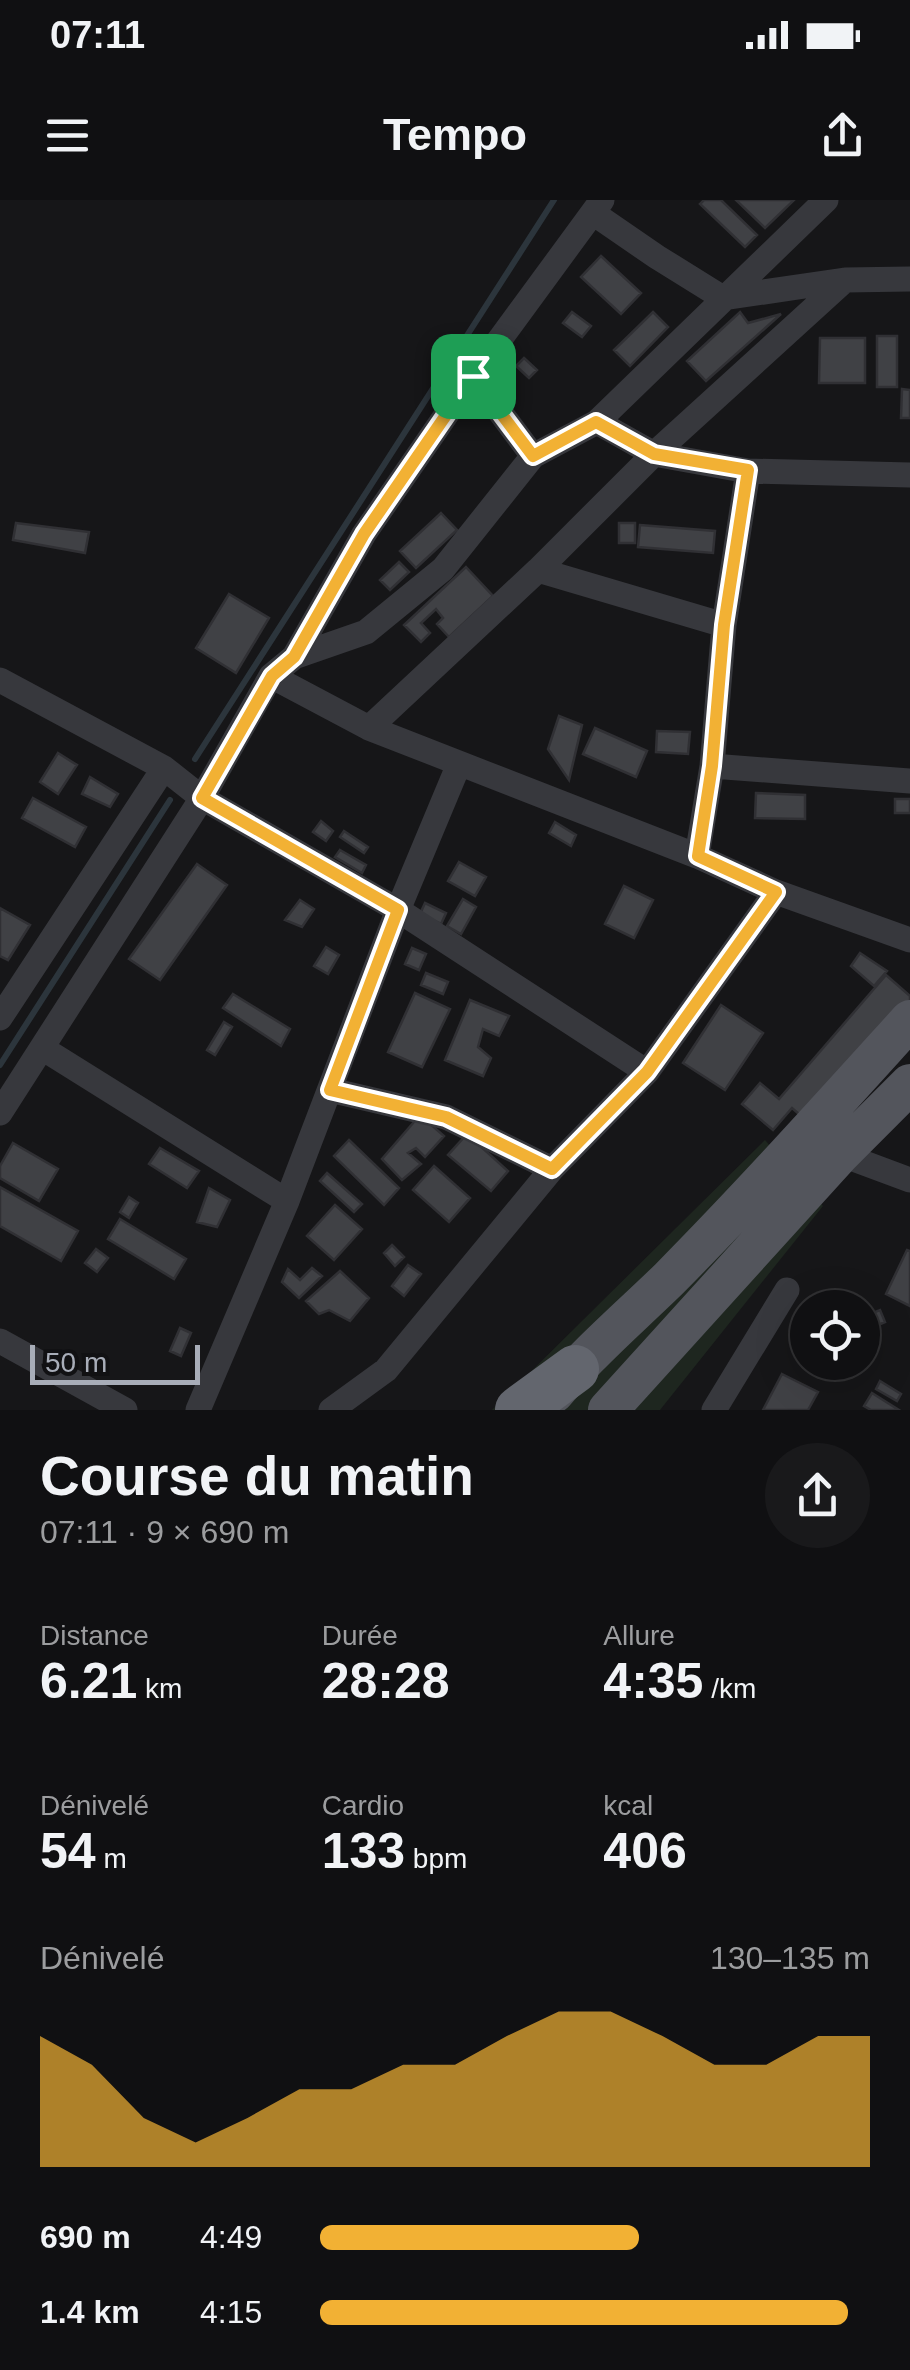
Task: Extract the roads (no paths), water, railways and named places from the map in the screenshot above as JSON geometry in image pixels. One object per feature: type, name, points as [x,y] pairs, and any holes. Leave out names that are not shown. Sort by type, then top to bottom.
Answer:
[{"type":"highway","points":[[519,1410],[575,1369]]},
{"type":"main road","points":[[539,1410],[800,1142],[910,1020]]},
{"type":"main road","points":[[608,1410],[840,1154],[910,1084]]},
{"type":"street","points":[[294,657],[366,632],[443,569],[533,456],[596,422],[826,200]]},
{"type":"street","points":[[0,1113],[202,798],[272,676],[294,657],[364,534],[597,206],[656,257],[723,298],[845,280],[910,279]]},
{"type":"street","points":[[369,728],[538,570],[654,454],[845,280]]},
{"type":"street","points":[[473,376],[533,456]]},
{"type":"street","points":[[596,422],[654,454],[748,470],[910,475]]},
{"type":"street","points":[[698,856],[712,766],[724,625],[748,470]]},
{"type":"street","points":[[538,570],[724,625]]},
{"type":"street","points":[[272,676],[369,728],[698,856],[776,892],[910,940]]},
{"type":"street","points":[[0,680],[164,768],[202,798],[398,910],[647,1072]]},
{"type":"street","points":[[198,1410],[287,1202],[398,910],[459,764]]},
{"type":"street","points":[[712,766],[910,782]]},
{"type":"street","points":[[0,1018],[164,768]]},
{"type":"street","points":[[331,1410],[386,1370],[552,1169],[647,1072],[776,892]]},
{"type":"street","points":[[42,1048],[287,1202]]},
{"type":"street","points":[[330,1090],[446,1117],[552,1169]]},
{"type":"street","points":[[840,1154],[910,1180]]},
{"type":"street","points":[[714,1410],[787,1290]]},
{"type":"street","points":[[0,1341],[124,1410]]},
{"type":"waterway","points":[[195,759],[554,200]]},
{"type":"waterway","points":[[0,1065],[170,800]]}]
